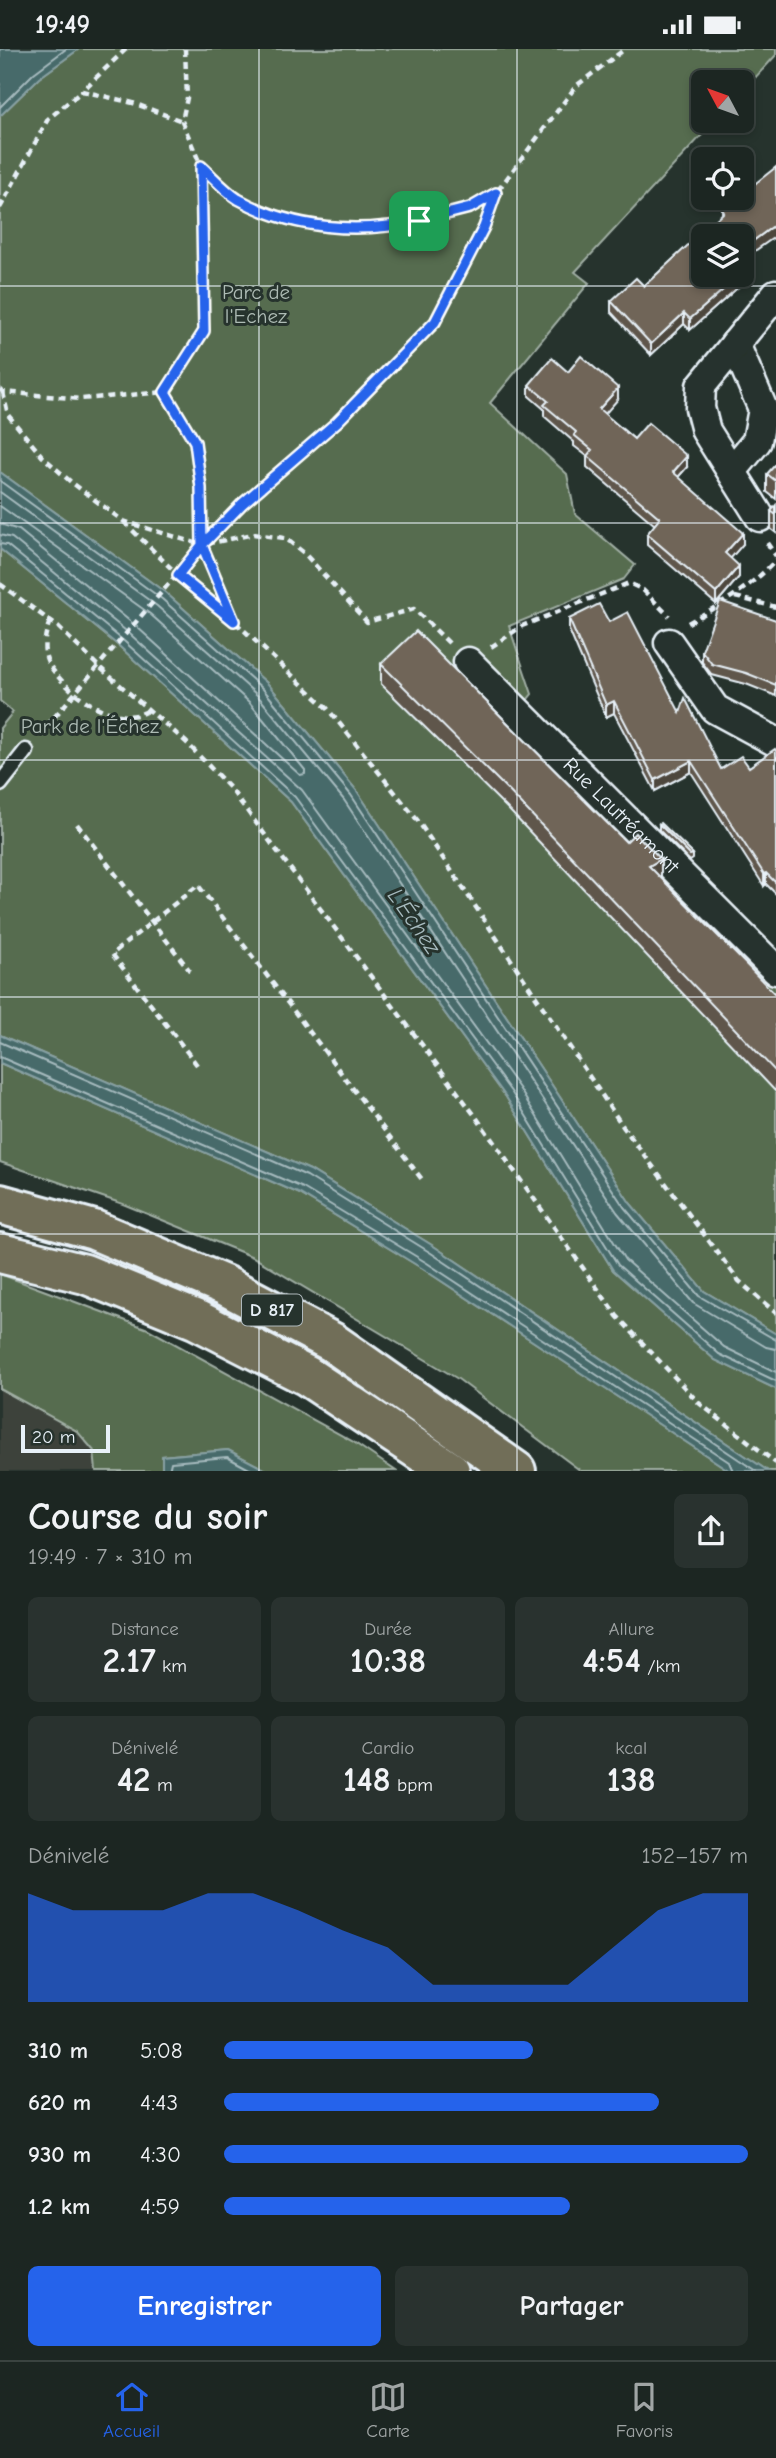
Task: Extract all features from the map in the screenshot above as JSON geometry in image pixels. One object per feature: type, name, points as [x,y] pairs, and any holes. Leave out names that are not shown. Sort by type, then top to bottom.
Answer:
[{"type":"main road","name":"D 817","points":[[0,1204],[94,1230],[224,1285],[332,1342],[516,1471]]},
{"type":"main road","name":"D 817","points":[[0,1253],[85,1274],[197,1320],[307,1376],[450,1471]]},
{"type":"street","points":[[761,517],[706,431],[700,408],[701,386],[776,294]]},
{"type":"street","points":[[732,471],[757,441],[763,409],[735,344]]},
{"type":"street","points":[[674,636],[715,709],[776,742]]},
{"type":"street","name":"Rue Lautréamont","points":[[468,662],[776,970]]},
{"type":"lane","points":[[0,784],[26,751]]},
{"type":"path","points":[[0,208],[48,119],[125,49]]},
{"type":"path","points":[[165,392],[204,331],[201,166],[182,121],[187,98],[185,49]]},
{"type":"path","points":[[26,751],[202,545],[242,504],[337,422],[435,322],[484,227],[496,193],[576,86],[625,49]]},
{"type":"path","points":[[82,90],[144,107],[182,121]]},
{"type":"path","points":[[201,166],[236,197],[259,209],[320,227],[356,230],[394,226],[470,208],[496,193]]},
{"type":"path","points":[[165,392],[82,399],[1,391],[8,415],[42,456],[123,521],[176,577],[234,621],[327,708],[418,821],[624,1128],[739,1281],[776,1313]]},
{"type":"path","points":[[165,392],[195,442],[201,488],[202,545],[234,621]]},
{"type":"path","points":[[123,521],[202,545],[253,534],[285,538],[304,552],[367,622],[414,609],[468,662],[522,626],[629,583],[643,590],[674,636],[735,597],[756,581],[776,560]]},
{"type":"path","points":[[0,584],[51,621],[98,666],[150,709],[230,788],[475,1117],[617,1316],[699,1403],[776,1463]]},
{"type":"path","points":[[735,597],[776,607]]},
{"type":"path","points":[[51,621],[45,634],[49,664],[94,709],[135,716],[150,709]]},
{"type":"path","points":[[77,824],[190,971]]},
{"type":"path","points":[[197,1065],[112,954],[198,885],[424,1182]]},
{"type":"shaded area","points":[[0,1308],[115,1471],[0,1471]]},
{"type":"green space","name":"Parc de l'Echez","points":[[79,49],[776,49],[776,55],[754,79],[754,70],[691,70],[691,133],[704,133],[575,272],[589,283],[490,403],[567,474],[575,514],[635,565],[624,579],[509,626],[532,694],[524,704],[776,958],[776,1334],[704,1291],[630,1203],[357,791],[268,684],[166,593],[0,472],[0,116],[39,78]]},
{"type":"green space","name":"Park de l'Échez","points":[[0,549],[120,647],[291,802],[506,1097],[613,1270],[715,1360],[776,1389],[776,1471],[768,1471],[435,1247],[310,1170],[0,1035],[0,728],[13,712],[0,701]]},
{"type":"green space","points":[[0,1063],[300,1194],[423,1269],[730,1471],[581,1471],[458,1379],[253,1257],[123,1204],[0,1162]]},
{"type":"green space","points":[[0,1274],[148,1329],[352,1441],[396,1471],[268,1471],[228,1450],[162,1456],[162,1471],[96,1471],[94,1451],[77,1431],[0,1389]]},
{"type":"water","points":[[0,49],[79,49],[39,78],[0,116]]},
{"type":"water","name":"L'Échez","points":[[0,472],[166,593],[268,684],[357,791],[630,1203],[704,1291],[776,1334],[776,1389],[715,1360],[613,1270],[506,1097],[291,802],[120,647],[0,549]]},
{"type":"water","points":[[0,1035],[310,1170],[435,1247],[768,1471],[730,1471],[423,1269],[300,1194],[0,1063]]},
{"type":"water","points":[[228,1450],[268,1471],[162,1471],[162,1456]]},
{"type":"building","points":[[776,167],[776,224],[754,240],[754,224],[711,224],[724,212],[723,210],[754,210],[754,184]]},
{"type":"building","points":[[691,243],[691,287],[726,287],[690,319],[684,313],[651,344],[611,301],[636,278],[644,286]]},
{"type":"building","points":[[581,356],[618,388],[599,409],[634,439],[648,423],[687,456],[673,472],[743,533],[725,553],[739,566],[716,593],[647,534],[660,518],[587,456],[592,450],[574,435],[576,432],[544,405],[548,401],[529,385],[552,358],[568,372]]},
{"type":"building","points":[[776,464],[776,481],[767,474]]},
{"type":"building","points":[[720,601],[776,620],[776,685],[712,664],[702,651]]},
{"type":"building","points":[[599,604],[609,622],[628,612],[680,713],[685,698],[721,769],[741,756],[749,767],[775,749],[776,883],[764,874],[691,761],[655,780],[614,701],[606,705],[569,619]]},
{"type":"building","points":[[416,631],[626,842],[635,833],[661,859],[649,866],[776,995],[776,1072],[508,790],[381,664]]},
{"type":"building","points":[[659,824],[693,854],[690,855]]},
{"type":"route","points":[[419,221],[356,230],[320,227],[259,209],[236,197],[201,166],[204,331],[165,392],[195,442],[201,488],[202,545],[178,575],[234,621],[221,584],[202,545],[242,504],[337,422],[393,368],[435,322],[484,227],[496,193],[470,208],[419,221]]}]
